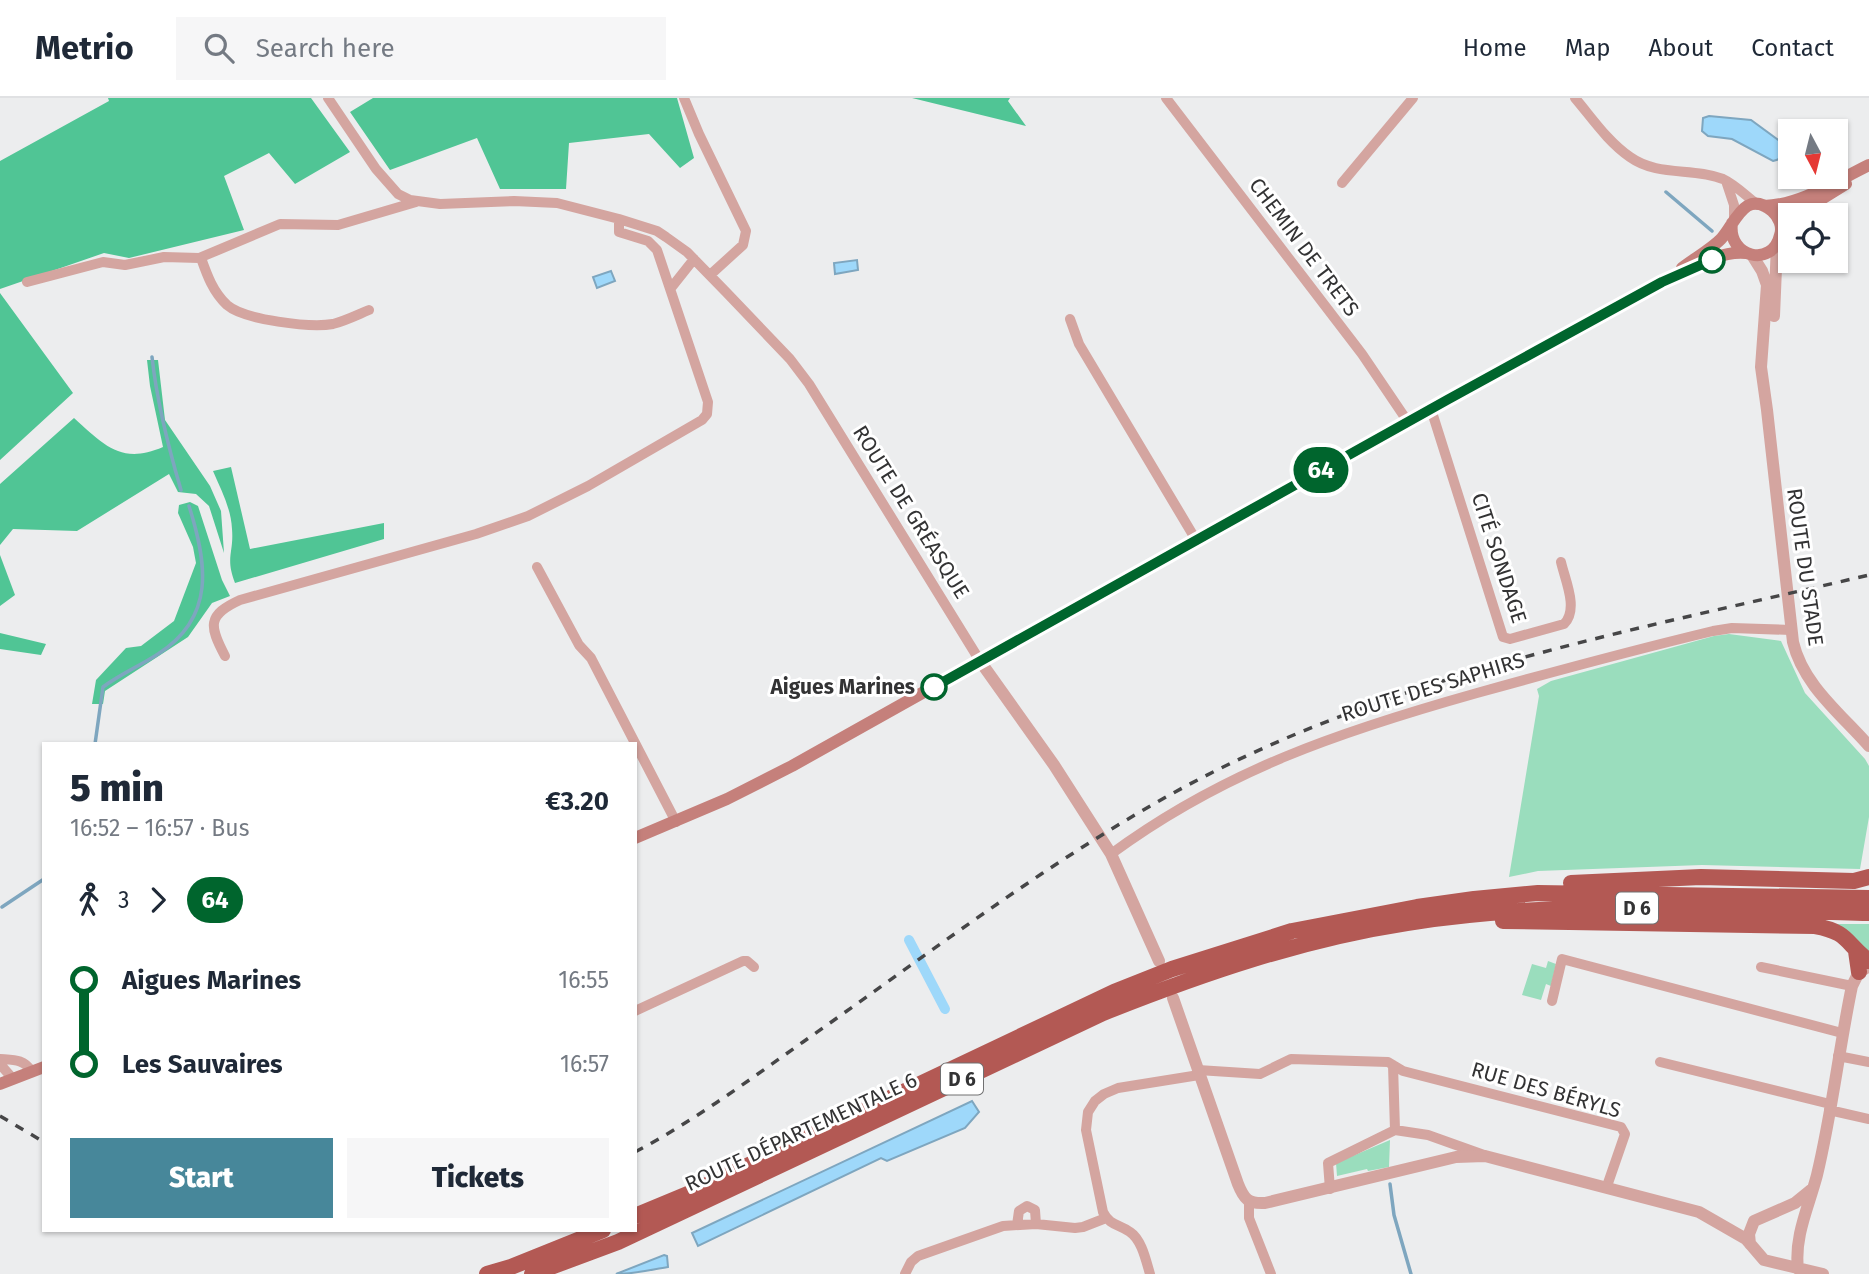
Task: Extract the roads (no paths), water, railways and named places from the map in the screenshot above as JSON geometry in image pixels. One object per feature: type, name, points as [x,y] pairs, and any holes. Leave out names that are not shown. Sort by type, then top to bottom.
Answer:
[{"type":"highway","points":[[1417,906],[1453,895],[1520,885],[1701,877],[1854,881],[1869,877]]},
{"type":"highway","name":"D 6","points":[[1417,906],[1538,893],[1869,898]]},
{"type":"highway","name":"ROUTE DÉPARTEMENTALE 6","points":[[637,1215],[1160,973],[1292,931],[1417,906]]},
{"type":"highway","name":"D 6","points":[[1406,923],[1487,913],[1610,908],[1869,913]]},
{"type":"highway","points":[[1406,923],[1515,921],[1815,926],[1834,930],[1845,937],[1861,967]]},
{"type":"highway","name":"ROUTE DÉPARTEMENTALE 6","points":[[532,1274],[618,1242],[1091,1018],[1176,984],[1260,956],[1406,923]]},
{"type":"highway","points":[[487,1274],[598,1232]]},
{"type":"main road","points":[[1662,282],[1720,240],[1741,209],[1761,205],[1778,206],[1869,167]]},
{"type":"main road","points":[[1814,203],[1869,167]]},
{"type":"main road","points":[[1761,205],[1778,216]]},
{"type":"main road","points":[[1733,221],[1732,237],[1735,244],[1749,254]]},
{"type":"main road","points":[[637,837],[676,822],[792,766],[1662,282],[1718,257],[1735,253],[1766,253],[1777,244]]},
{"type":"main road","points":[[6,1081],[38,1070]]},
{"type":"street","points":[[328,98],[387,183],[398,194],[416,201]]},
{"type":"street","points":[[684,98],[746,231],[743,245],[710,275]]},
{"type":"street","name":"CHEMIN DE TRETS","points":[[1166,98],[1354,344],[1408,422]]},
{"type":"street","points":[[1342,183],[1413,98]]},
{"type":"street","points":[[1575,98],[1616,146],[1631,158],[1662,170],[1726,180],[1761,205]]},
{"type":"street","points":[[1726,180],[1734,205],[1733,221]]},
{"type":"street","points":[[27,282],[103,262],[125,265],[164,257],[201,258],[279,224],[338,225],[416,201]]},
{"type":"street","name":"ROUTE DE GRÉASQUE","points":[[416,201],[440,204],[514,201],[557,203],[657,231],[673,241],[710,275],[790,359],[980,661]]},
{"type":"street","points":[[225,656],[212,630],[212,623],[225,607],[240,600],[476,534],[528,516],[588,486],[702,420],[707,414],[708,402],[655,247],[648,241],[619,232],[619,219]]},
{"type":"street","name":"ROUTE DU STADE","points":[[1767,410],[1767,381],[1777,283],[1777,244]]},
{"type":"street","name":"ROUTE DU STADE","points":[[1749,254],[1762,271],[1767,285],[1761,368],[1795,652],[1809,679],[1869,746]]},
{"type":"street","points":[[201,258],[211,285],[220,297],[227,305],[245,315],[321,325],[342,321],[369,310]]},
{"type":"street","points":[[671,288],[694,259]]},
{"type":"street","points":[[1070,319],[1079,344],[1196,540]]},
{"type":"street","name":"CITÉ SONDAGE","points":[[1431,410],[1503,637],[1510,639],[1564,624],[1568,620],[1572,608],[1561,562]]},
{"type":"street","points":[[537,567],[579,645],[591,658],[635,742]]},
{"type":"street","name":"ROUTE DES SAPHIRS","points":[[1111,854],[1159,821],[1218,786],[1290,754],[1397,715],[1593,660],[1713,631],[1732,628],[1791,630]]},
{"type":"street","points":[[980,661],[1054,765],[1111,854],[1159,961]]},
{"type":"street","points":[[637,747],[676,822]]},
{"type":"street","points":[[1552,1001],[1562,959],[1842,1033]]},
{"type":"street","points":[[637,1010],[743,961],[754,967]]},
{"type":"street","points":[[1726,1226],[1741,1226],[1800,1206],[1812,1190],[1842,1033],[1861,967],[1761,967]]},
{"type":"street","points":[[1173,998],[1238,1184],[1244,1198],[1249,1202],[1265,1203],[1330,1189],[1456,1157],[1485,1156]]},
{"type":"street","points":[[1838,1056],[1869,1062]]},
{"type":"street","name":"RUE DES BÉRYLS","points":[[1106,1218],[1101,1206],[1086,1130],[1088,1112],[1104,1094],[1118,1088],[1198,1073],[1260,1074],[1291,1059],[1388,1062],[1398,1068],[1621,1127],[1625,1134],[1607,1186]]},
{"type":"street","points":[[6,1081],[0,1061],[21,1061],[38,1070]]},
{"type":"street","points":[[1660,1062],[1869,1119]]},
{"type":"street","points":[[1395,1130],[1398,1068]]},
{"type":"street","points":[[1330,1189],[1328,1163],[1395,1130],[1428,1135],[1485,1156],[1699,1212],[1726,1226],[1750,1244],[1764,1260],[1823,1274]]},
{"type":"street","points":[[1249,1202],[1249,1218],[1271,1274]]},
{"type":"street","points":[[1017,1224],[1019,1211],[1027,1206],[1035,1210],[1036,1224]]},
{"type":"street","points":[[1798,1269],[1800,1206]]},
{"type":"street","points":[[905,1274],[911,1262],[918,1256],[994,1228],[1036,1224],[1075,1228],[1106,1218],[1115,1226],[1133,1234],[1140,1245],[1150,1274]]},
{"type":"street","points":[[1750,1244],[1749,1234],[1754,1221]]},
{"type":"water","points":[[1709,116],[1751,120],[1778,140],[1778,159],[1773,161],[1732,139],[1708,136],[1702,131],[1703,118]]},
{"type":"water","points":[[857,260],[858,270],[835,274],[834,263]]},
{"type":"water","points":[[611,271],[615,281],[597,288],[593,277]]},
{"type":"water","points":[[972,1101],[979,1112],[965,1128],[887,1161],[881,1158],[698,1246],[692,1233]]},
{"type":"water","points":[[667,1256],[668,1267],[616,1274]]},
{"type":"waterway","points":[[1666,192],[1712,231]]},
{"type":"waterway","points":[[152,357],[164,424],[181,490]]},
{"type":"waterway","points":[[95,742],[103,687],[158,654],[177,639],[190,623],[198,606],[202,568],[200,548],[189,506]]},
{"type":"waterway","points":[[2,907],[42,880]]},
{"type":"waterway","points":[[909,940],[945,1009]]},
{"type":"waterway","points":[[1390,1184],[1394,1215],[1411,1274]]},
{"type":"railway","points":[[637,1151],[721,1100],[1067,857],[1159,801],[1242,758],[1328,721],[1505,662],[1869,575]]},
{"type":"railway","points":[[0,1116],[42,1141]]},
{"type":"place","name":"Aigues Marines","points":[[934,687]]}]
